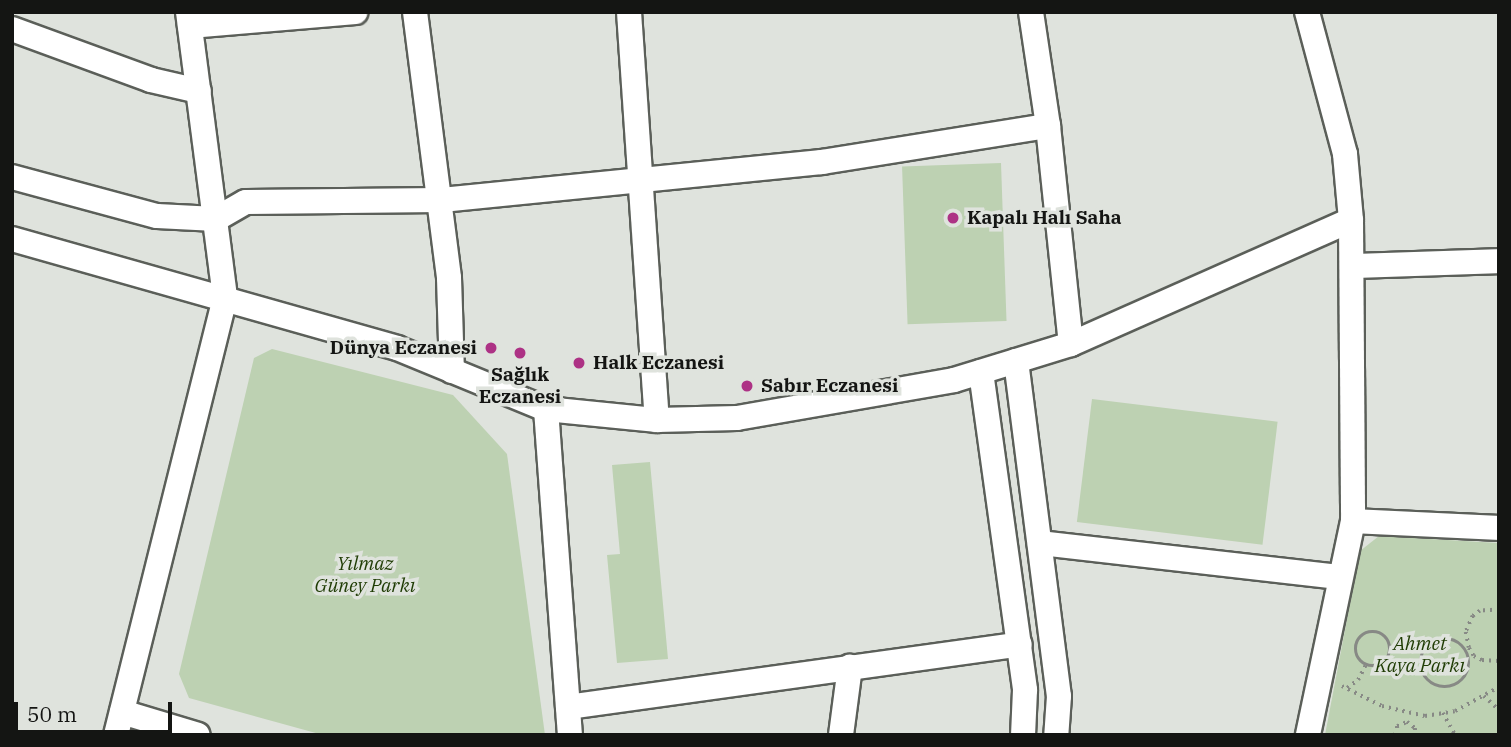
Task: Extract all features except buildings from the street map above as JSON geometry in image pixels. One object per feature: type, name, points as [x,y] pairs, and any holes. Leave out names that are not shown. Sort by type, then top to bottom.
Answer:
[{"type":"street","points":[[198,735],[119,723],[225,297],[189,19],[355,12]]},
{"type":"street","points":[[415,12],[449,278],[452,370]]},
{"type":"street","points":[[629,12],[657,420]]},
{"type":"street","points":[[1031,12],[1048,126],[1071,344]]},
{"type":"street","points":[[1307,12],[1345,154],[1351,220],[1353,521],[1318,674],[1308,735]]},
{"type":"street","points":[[12,29],[151,80],[199,91]]},
{"type":"street","points":[[12,177],[156,216],[216,219],[246,202],[441,201],[822,162],[1048,126]]},
{"type":"street","points":[[12,239],[225,297],[397,348],[545,409],[657,420],[737,418],[954,380],[1071,344],[1351,220]]},
{"type":"street","points":[[1352,266],[1499,261]]},
{"type":"street","points":[[1016,361],[1059,696],[1056,735]]},
{"type":"street","points":[[981,372],[1020,644],[1025,690],[1023,735]]},
{"type":"street","points":[[545,409],[570,735]]},
{"type":"street","points":[[1353,521],[1499,528]]},
{"type":"street","points":[[1040,543],[1340,578]]},
{"type":"street","points":[[568,707],[1020,644]]},
{"type":"street","points":[[841,735],[850,667]]},
{"type":"path","points":[[1499,610],[1489,609],[1473,616],[1466,632],[1467,649],[1468,661],[1465,676],[1452,686],[1444,687],[1429,681],[1422,667],[1424,652],[1429,645],[1443,640],[1457,643],[1467,649],[1482,660],[1499,661]]},
{"type":"path","points":[[1366,664],[1356,652],[1361,637],[1371,632],[1382,635],[1390,649]]},
{"type":"path","points":[[1390,649],[1424,652]]},
{"type":"path","points":[[1366,664],[1382,663],[1390,649]]},
{"type":"path","points":[[1347,688],[1358,681],[1366,664]]},
{"type":"path","points":[[1318,674],[1382,706],[1420,715],[1455,711],[1499,687]]},
{"type":"path","points":[[1484,696],[1499,710]]},
{"type":"path","points":[[1401,710],[1403,722]]},
{"type":"path","points":[[1443,713],[1455,735]]},
{"type":"path","points":[[1395,735],[1395,729],[1403,722],[1410,723],[1420,715]]},
{"type":"path","points":[[1410,723],[1416,735]]},
{"type":"green space","name":"Kapalı Halı Saha","points":[[1001,163],[1007,321],[908,324],[902,166]]},
{"type":"green space","name":"Yılmaz Güney Parkı","points":[[272,349],[453,395],[507,454],[545,735],[323,735],[189,698],[179,674],[254,358]]},
{"type":"green space","points":[[1092,399],[1278,422],[1262,545],[1077,522]]},
{"type":"green space","points":[[650,462],[668,659],[617,663],[607,555],[620,554],[612,465]]},
{"type":"green space","name":"Ahmet Kaya Parkı","points":[[1379,536],[1499,543],[1499,735],[1325,735],[1360,551]]},
{"type":"place","name":"Kapalı Halı Saha","points":[[953,218]]},
{"type":"place","name":"Dünya Eczanesi","points":[[491,348]]},
{"type":"place","name":"Sağlık Eczanesi","points":[[520,353]]},
{"type":"place","name":"Halk Eczanesi","points":[[579,363]]},
{"type":"place","name":"Sabır Eczanesi","points":[[747,386]]}]
